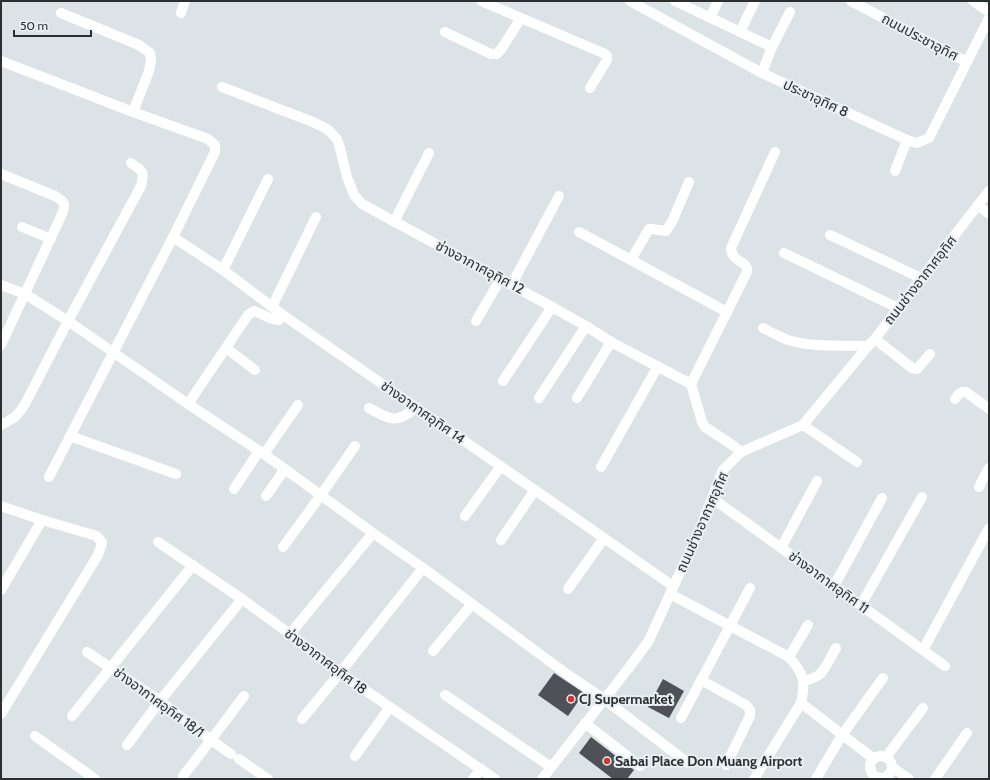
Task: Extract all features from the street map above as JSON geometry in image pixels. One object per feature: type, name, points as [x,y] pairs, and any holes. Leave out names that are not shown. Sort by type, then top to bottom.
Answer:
[{"type":"street","points":[[181,13],[185,1]]},
{"type":"street","points":[[481,1],[607,56],[607,60],[590,88]]},
{"type":"street","name":"ประชาอุทิศ 8","points":[[630,1],[641,3],[762,73],[907,140],[917,143],[929,138],[967,62]]},
{"type":"street","points":[[710,18],[718,1]]},
{"type":"street","points":[[740,32],[755,1]]},
{"type":"street","name":"ถนนประชาอุทิศ","points":[[851,1],[967,62],[989,18]]},
{"type":"street","points":[[972,1],[989,12]]},
{"type":"street","points":[[678,2],[772,47]]},
{"type":"street","points":[[762,73],[772,47],[790,12]]},
{"type":"street","points":[[61,13],[139,45],[150,53],[151,60],[149,71],[133,112]]},
{"type":"street","points":[[445,32],[490,54],[497,54],[521,18]]},
{"type":"street","points":[[1,60],[208,140],[214,145],[215,152],[49,478]]},
{"type":"street","name":"ช่างอากาศอุทิศ 12","points":[[222,87],[313,122],[327,129],[337,139],[347,177],[354,195],[362,204],[552,306],[610,342],[691,384]]},
{"type":"street","points":[[895,170],[907,140]]},
{"type":"street","points":[[741,452],[705,427],[702,422],[691,384],[747,272],[748,269],[746,266],[734,258],[732,248],[775,152]]},
{"type":"street","points":[[394,222],[429,153]]},
{"type":"street","points":[[1,425],[11,420],[19,413],[25,404],[141,186],[143,176],[141,170],[131,163]]},
{"type":"street","points":[[1,174],[55,196],[63,201],[65,206],[1,345]]},
{"type":"street","points":[[223,270],[268,179]]},
{"type":"street","points":[[631,260],[649,229],[652,228],[666,231],[669,228],[689,182]]},
{"type":"street","name":"ถนนช่างอากาศอุทิศ","points":[[542,779],[628,670],[648,642],[672,590],[723,470],[741,452],[803,426],[872,343],[920,278],[989,191]]},
{"type":"street","points":[[512,284],[559,196]]},
{"type":"street","points":[[978,205],[989,214]]},
{"type":"street","points":[[272,307],[316,217]]},
{"type":"street","points":[[22,227],[51,239]]},
{"type":"street","points":[[579,232],[727,312]]},
{"type":"street","points":[[830,235],[920,278]]},
{"type":"street","name":"ช่างอากาศอุทิศ 14","points":[[173,237],[223,270],[283,315],[604,538],[672,590],[730,626],[789,657]]},
{"type":"street","points":[[784,254],[898,308]]},
{"type":"street","points":[[476,321],[501,278]]},
{"type":"street","points":[[1,285],[25,294],[68,321],[285,469],[604,699],[688,763]]},
{"type":"street","points":[[504,380],[552,306]]},
{"type":"street","points":[[188,404],[248,315],[254,311],[273,320],[279,320],[283,315]]},
{"type":"street","points":[[539,398],[586,326]]},
{"type":"street","points":[[763,328],[800,343],[815,345],[872,343],[912,368],[917,369],[930,354]]},
{"type":"street","points":[[577,398],[610,342]]},
{"type":"street","points":[[226,348],[255,370]]},
{"type":"street","points":[[601,467],[658,366]]},
{"type":"street","points":[[954,399],[962,391],[966,392],[989,409]]},
{"type":"street","points":[[234,489],[298,405]]},
{"type":"street","points":[[369,408],[388,419],[399,418],[410,414],[416,407]]},
{"type":"street","points":[[803,426],[857,462]]},
{"type":"street","points":[[70,436],[176,474]]},
{"type":"street","points":[[283,547],[322,495],[355,446]]},
{"type":"street","points":[[465,516],[501,466]]},
{"type":"street","points":[[979,487],[989,468]]},
{"type":"street","points":[[266,496],[285,469]]},
{"type":"street","points":[[781,548],[817,481]]},
{"type":"street","points":[[501,540],[535,490]]},
{"type":"street","points":[[861,605],[922,497]]},
{"type":"street","name":"ช่างอากาศอุทิศ 11","points":[[712,498],[945,666]]},
{"type":"street","points":[[834,586],[882,498]]},
{"type":"street","points":[[1,506],[97,536],[102,543],[98,555],[1,714]]},
{"type":"street","points":[[1,590],[42,520]]},
{"type":"street","points":[[922,650],[989,528]]},
{"type":"street","points":[[290,634],[373,533]]},
{"type":"street","points":[[568,589],[604,538]]},
{"type":"street","name":"ช่างอากาศอุทิศ 18","points":[[158,542],[242,599],[340,673],[495,779]]},
{"type":"street","points":[[72,716],[193,565]]},
{"type":"street","points":[[302,719],[423,568]]},
{"type":"street","points":[[681,718],[750,588]]},
{"type":"street","points":[[126,745],[242,599]]},
{"type":"street","points":[[433,651],[472,604]]},
{"type":"street","points":[[754,779],[801,703],[804,681],[796,665],[789,657],[808,625]]},
{"type":"street","points":[[804,681],[820,674],[836,648]]},
{"type":"street","name":"ช่างอากาศอุทิศ 18/1","points":[[87,652],[160,701],[268,779]]},
{"type":"street","points":[[816,779],[842,735],[883,678]]},
{"type":"street","points":[[701,680],[746,705],[750,710],[750,716],[726,765]]},
{"type":"street","points":[[445,694],[551,768]]},
{"type":"street","points":[[183,776],[212,740],[244,696]]},
{"type":"street","points":[[801,703],[874,759]]},
{"type":"street","points":[[354,756],[390,707]]},
{"type":"street","points":[[886,757],[923,708]]},
{"type":"street","points":[[585,723],[640,766]]},
{"type":"street","points":[[935,779],[967,733]]},
{"type":"street","points":[[35,736],[92,778]]},
{"type":"street","points":[[892,767],[890,773],[886,777],[876,778],[871,770],[871,764],[874,759],[880,756],[886,757],[890,761],[892,767],[909,779]]},
{"type":"street","points":[[473,779],[480,769]]},
{"type":"building","points":[[554,673],[584,693],[568,716],[538,695]]},
{"type":"building","points":[[663,679],[684,691],[669,718],[648,707]]},
{"type":"building","points":[[591,737],[634,770],[627,779],[613,779],[579,753]]},
{"type":"place","name":"CJ Supermarket","points":[[571,699]]},
{"type":"place","name":"Sabai Place Don Muang Airport","points":[[607,761]]}]
